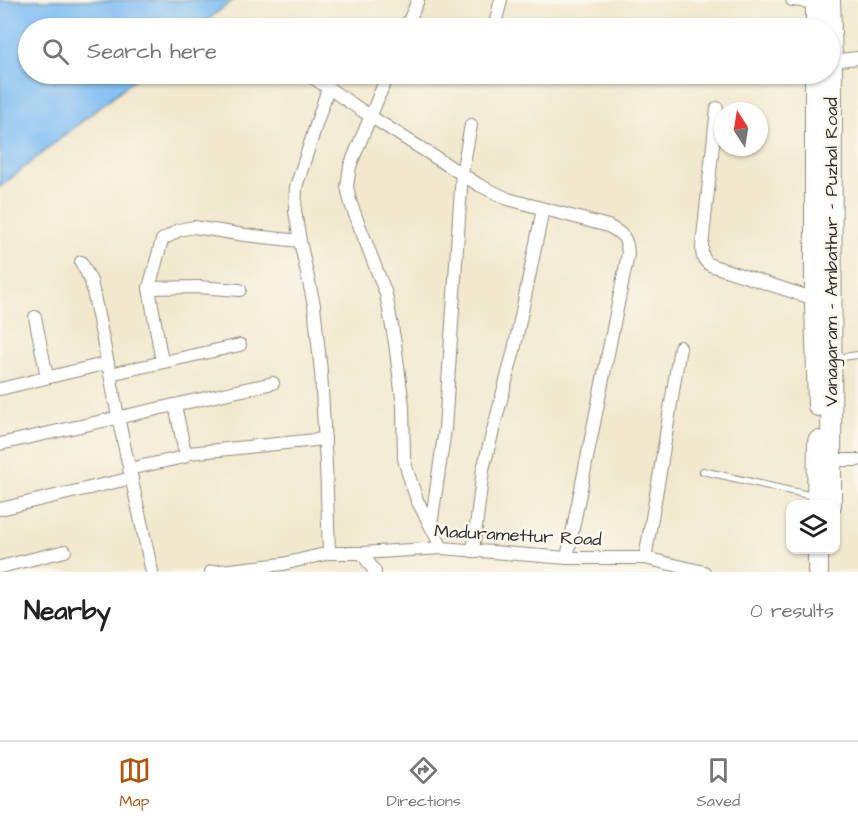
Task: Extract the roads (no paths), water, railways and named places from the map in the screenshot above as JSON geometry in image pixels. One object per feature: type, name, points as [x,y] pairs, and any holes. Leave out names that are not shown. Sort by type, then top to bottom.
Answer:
[{"type":"main road","points":[[819,18],[823,2]]},
{"type":"main road","name":"Vanagaram - Ambathur - Puzhal Road","points":[[823,2],[825,18]]},
{"type":"main road","points":[[815,84],[815,299],[822,500]]},
{"type":"main road","name":"Vanagaram - Ambathur - Puzhal Road","points":[[822,500],[831,459],[831,84]]},
{"type":"main road","points":[[818,554],[818,572]]},
{"type":"main road","points":[[832,554],[832,572]]},
{"type":"street","points":[[410,18],[418,0]]},
{"type":"street","points":[[496,18],[501,0]]},
{"type":"street","points":[[792,0],[823,2]]},
{"type":"street","points":[[840,60],[858,58]]},
{"type":"street","points":[[322,84],[370,116],[508,200],[608,226],[624,237],[628,244],[628,254],[567,558]]},
{"type":"street","points":[[384,84],[350,166],[347,187],[351,204],[386,294],[401,396],[404,458],[417,500],[442,548]]},
{"type":"street","points":[[328,88],[296,187],[295,211],[314,305],[321,372],[329,553]]},
{"type":"street","points":[[430,525],[445,429],[462,173],[471,125]]},
{"type":"street","points":[[714,136],[702,246],[705,261],[710,265],[815,299]]},
{"type":"street","points":[[473,551],[483,469],[514,350],[543,209]]},
{"type":"street","points":[[162,362],[149,288],[162,240],[179,230],[194,227],[300,241]]},
{"type":"street","points":[[81,262],[91,281],[152,572]]},
{"type":"street","points":[[149,288],[198,287],[240,290]]},
{"type":"street","points":[[35,316],[47,377]]},
{"type":"street","points":[[0,389],[47,377],[162,362],[240,345]]},
{"type":"street","points":[[645,558],[680,347]]},
{"type":"street","points":[[0,444],[273,383]]},
{"type":"street","points":[[175,405],[184,448],[189,453],[325,439]]},
{"type":"street","points":[[0,508],[130,474],[184,457]]},
{"type":"street","points":[[831,459],[858,460]]},
{"type":"street","name":"Maduramettur Road","points":[[211,572],[285,568],[329,553],[442,548],[567,558],[645,558],[704,572]]},
{"type":"street","points":[[0,567],[65,551]]},
{"type":"street","points":[[362,553],[375,572]]},
{"type":"lane","points":[[831,359],[858,355]]},
{"type":"lane","points":[[703,471],[814,500]]},
{"type":"water","points":[[0,0],[233,0],[210,18],[18,18],[18,84],[129,84],[0,187]]}]
